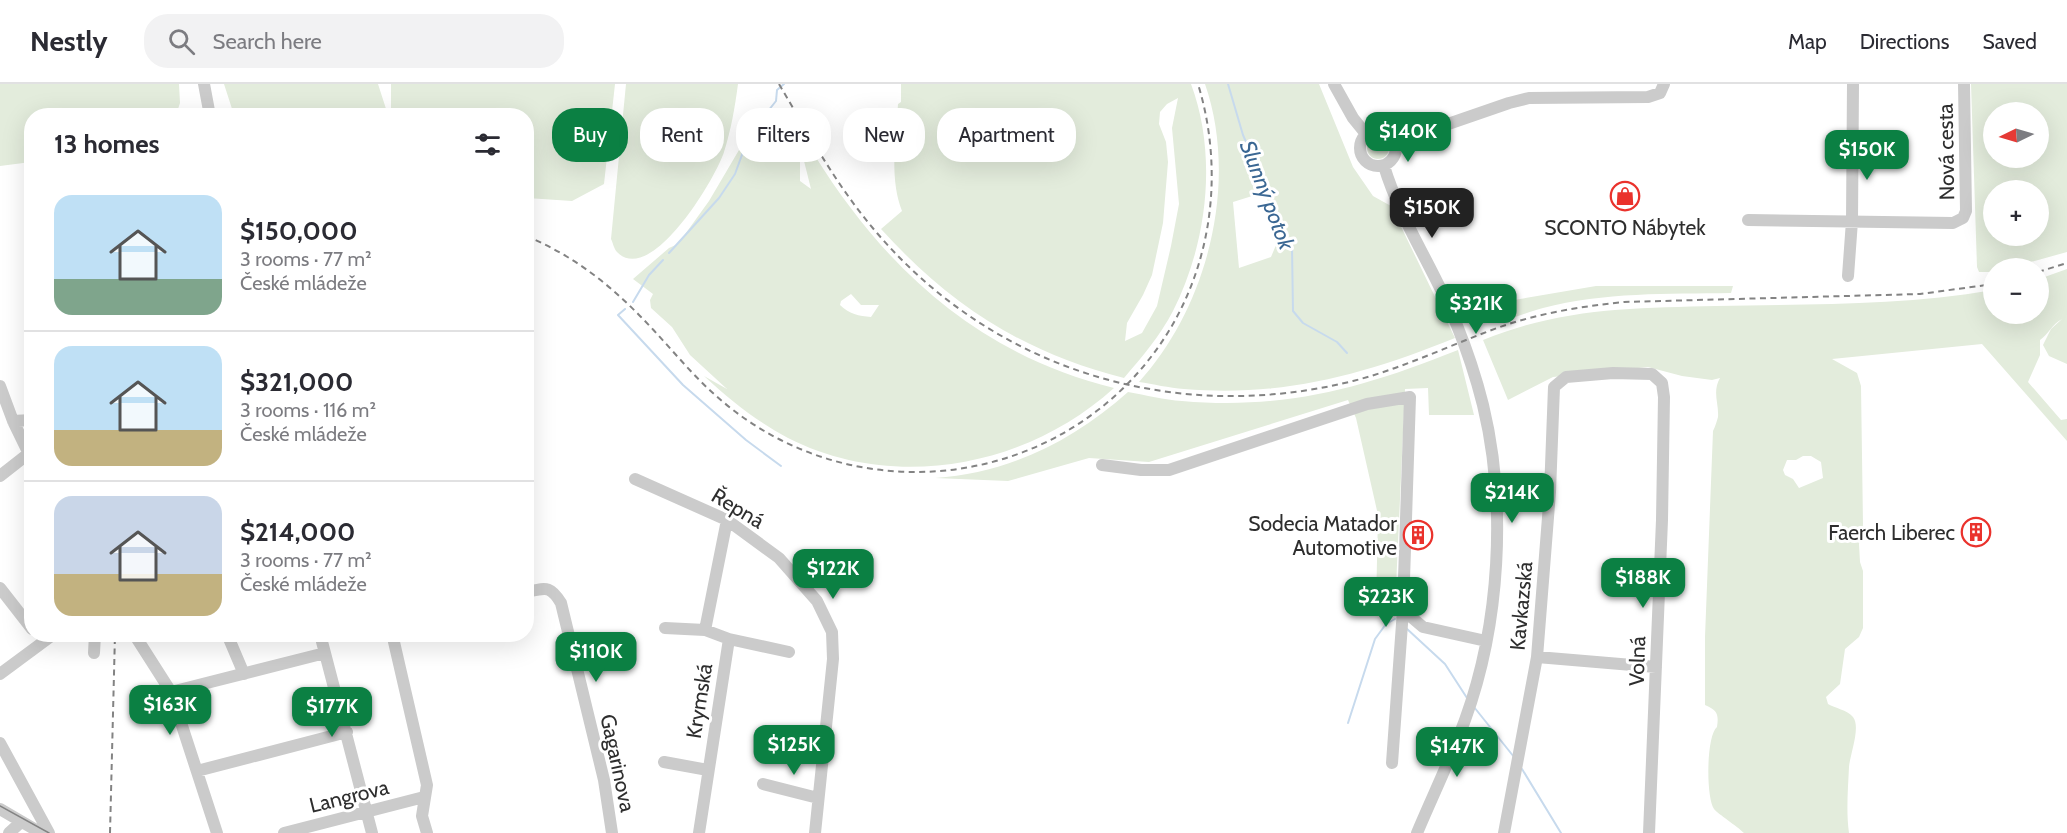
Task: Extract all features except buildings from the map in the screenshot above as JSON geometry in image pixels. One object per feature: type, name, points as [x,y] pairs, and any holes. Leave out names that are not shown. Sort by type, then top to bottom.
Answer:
[{"type":"street","points":[[204,84],[208,108]]},
{"type":"street","points":[[1334,84],[1353,118],[1366,134]]},
{"type":"street","points":[[1396,142],[1518,101],[1542,98],[1654,96],[1661,91],[1664,84]]},
{"type":"street","points":[[1848,276],[1852,221],[1853,84]]},
{"type":"street","name":"Nová cesta","points":[[1748,220],[1953,223],[1963,218],[1966,211],[1964,84]]},
{"type":"street","points":[[1376,130],[1384,131],[1396,142],[1395,157],[1384,166],[1371,166],[1362,157],[1360,145],[1366,134],[1376,130]]},
{"type":"street","points":[[1384,166],[1392,193],[1455,321],[1470,360],[1483,405],[1491,449],[1497,529],[1486,640],[1474,690],[1467,713],[1417,833]]},
{"type":"street","name":"Kavkazská","points":[[1504,833],[1537,657],[1550,492],[1554,387],[1566,377],[1613,373],[1652,374],[1662,383]]},
{"type":"street","name":"Volná","points":[[1649,833],[1662,520],[1664,397],[1662,383]]},
{"type":"street","points":[[0,386],[24,444]]},
{"type":"street","points":[[1102,465],[1141,470],[1169,470],[1367,404],[1410,397],[1403,610],[1392,763]]},
{"type":"street","points":[[13,421],[24,420]]},
{"type":"street","points":[[0,476],[24,461]]},
{"type":"street","name":"Řepná","points":[[635,479],[727,520],[779,558],[817,601],[832,632],[832,658],[815,833]]},
{"type":"street","points":[[705,630],[727,520]]},
{"type":"street","points":[[0,588],[24,619]]},
{"type":"street","name":"Gagarinova","points":[[534,590],[547,588],[554,592],[561,603],[604,780],[612,833]]},
{"type":"street","points":[[1403,610],[1423,627],[1486,640]]},
{"type":"street","name":"Krymská","points":[[665,628],[705,630],[729,639],[789,652]]},
{"type":"street","name":"Krymská","points":[[699,833],[729,639]]},
{"type":"street","points":[[0,674],[36,642]]},
{"type":"street","points":[[94,653],[95,642]]},
{"type":"street","points":[[139,642],[171,692],[217,833]]},
{"type":"street","points":[[230,642],[244,674]]},
{"type":"street","points":[[322,642],[372,833]]},
{"type":"street","points":[[394,642],[427,785],[422,816],[427,833]]},
{"type":"street","points":[[171,692],[325,653]]},
{"type":"street","points":[[1537,657],[1656,667]]},
{"type":"street","points":[[197,771],[346,732]]},
{"type":"street","points":[[0,743],[49,833]]},
{"type":"street","name":"Krymská","points":[[664,762],[708,770]]},
{"type":"street","points":[[763,784],[818,798]]},
{"type":"street","name":"Langrova","points":[[284,833],[424,797]]},
{"type":"street","points":[[0,810],[41,833]]},
{"type":"street","points":[[9,833],[21,822]]},
{"type":"green space","points":[[0,84],[179,84],[178,108],[24,108],[24,163],[0,166]]},
{"type":"green space","points":[[224,84],[378,84],[386,108],[232,108]]},
{"type":"green space","points":[[391,84],[615,84],[612,108],[552,108],[552,162],[606,162],[604,184],[572,201],[534,198],[534,108],[391,108]]},
{"type":"green space","points":[[626,84],[738,84],[724,152],[724,108],[640,108],[640,162],[720,162],[696,204],[664,243],[647,255],[631,259],[617,252],[611,239],[618,162],[628,162],[628,108],[624,108]]},
{"type":"green space","points":[[901,84],[1191,84],[1204,140],[1206,170],[1201,229],[1185,285],[1173,311],[1157,338],[1124,378],[1054,355],[991,323],[934,281],[881,229],[902,211],[898,198],[894,162],[925,162],[925,108],[898,108],[901,102]],"holes":[[[1178,98],[1172,128],[1179,204],[1157,306],[1142,333],[1125,341],[1127,323],[1152,275],[1163,223],[1168,162],[1166,142],[1159,124],[1160,112],[1167,104]]]},
{"type":"green space","points":[[1205,84],[1319,84],[1353,167],[1373,196],[1391,206],[1455,338],[1355,373],[1289,386],[1221,391],[1139,382],[1163,351],[1183,317],[1199,280],[1211,241],[1217,201],[1219,161],[1215,122]],"holes":[[[1265,192],[1279,238],[1271,257],[1239,268],[1233,202]]]},
{"type":"green space","points":[[1971,84],[2067,84],[2067,252],[2045,258],[1983,258],[1983,272],[1979,272]]},
{"type":"green space","points":[[1378,137],[1386,140],[1389,148],[1386,156],[1378,159],[1370,156],[1367,148],[1370,140]]},
{"type":"green space","points":[[736,155],[736,162],[800,162],[800,181],[811,189],[804,162],[819,162],[843,198],[873,236],[941,303],[979,330],[1021,354],[1066,373],[1114,388],[1079,415],[1041,437],[1001,453],[958,463],[915,467],[871,464],[829,455],[788,438],[744,410],[704,376],[727,389],[690,355],[672,327],[651,308],[650,300],[653,294],[633,279],[669,248],[678,244],[709,201]],"holes":[[[851,294],[861,305],[879,305],[871,317],[854,314],[840,305],[841,301]]]},
{"type":"green space","points":[[2067,269],[2067,364],[2049,356],[2043,345],[2051,329],[2062,319],[2055,324],[2040,340],[2040,355],[2028,382],[2061,420],[2067,419],[2067,441],[1982,344],[1832,359],[1857,373],[1861,386],[1863,525],[1859,544],[1863,571],[1863,628],[1859,637],[1845,649],[1840,684],[1826,697],[1828,704],[1848,713],[1855,721],[1856,734],[1849,767],[1847,809],[1849,833],[1744,833],[1714,809],[1711,803],[1709,781],[1709,754],[1718,719],[1715,711],[1705,705],[1705,637],[1713,431],[1718,417],[1716,393],[1720,378],[1712,380],[1682,376],[1648,367],[1553,377],[1508,400],[1483,340],[1541,321],[1626,309],[1890,302],[1983,291],[1983,324],[2049,324],[2049,275]],"holes":[[[1803,456],[1811,456],[1821,462],[1823,478],[1799,488],[1793,479],[1785,475],[1783,470],[1787,460],[1796,460]]]},
{"type":"green space","points":[[1596,286],[1733,286],[1731,293],[1636,295],[1589,299],[1543,308],[1492,323],[1476,322],[1481,313],[1497,303]]},
{"type":"green space","points":[[1458,350],[1474,415],[1429,415],[1428,388],[1405,389],[1395,609],[1376,606],[1378,515],[1356,418],[1348,400],[1149,462],[1089,458],[1008,481],[935,478],[989,469],[1039,452],[1085,425],[1128,392],[1162,399],[1220,403],[1290,399],[1356,385]]},
{"type":"waterway","points":[[669,253],[719,198],[735,174],[747,141],[776,101],[777,90],[784,84]]},
{"type":"waterway","name":"Slunný potok","points":[[1228,84],[1243,135],[1292,248],[1293,311],[1303,323],[1337,342],[1347,353]]},
{"type":"waterway","points":[[633,302],[649,275],[663,260]]},
{"type":"waterway","points":[[625,309],[618,315],[683,385],[746,440],[781,466]]},
{"type":"waterway","name":"Slunný potok","points":[[1387,616],[1386,624],[1395,619]]},
{"type":"waterway","points":[[1348,723],[1375,639],[1386,624]]},
{"type":"waterway","name":"Slunný potok","points":[[1406,628],[1445,664],[1467,698]]},
{"type":"waterway","name":"Slunný potok","points":[[1474,707],[1514,757]]},
{"type":"waterway","name":"Slunný potok","points":[[1522,769],[1561,833]]},
{"type":"tram line","points":[[0,806],[49,833]]},
{"type":"railway","points":[[779,84],[849,198],[877,233],[924,281],[977,321],[1033,353],[1094,376],[1156,390],[1221,396],[1287,393],[1353,381],[1522,320],[1607,304],[1920,294],[1983,285]]},
{"type":"railway","points":[[534,240],[573,260],[601,280],[640,316],[711,391],[772,436],[827,459],[885,470],[943,471],[1000,460],[1054,438],[1104,405],[1147,362],[1168,332],[1186,299],[1207,229],[1211,193],[1211,157],[1207,120],[1198,84]]},
{"type":"railway","points":[[2049,269],[2067,263]]},
{"type":"railway","points":[[110,833],[115,642]]},
{"type":"place","name":"SCONTO Nábytek","points":[[1625,196]]},
{"type":"place","name":"Faerch Liberec","points":[[1976,532]]},
{"type":"place","name":"Sodecia Matador Automotive","points":[[1418,535]]}]
